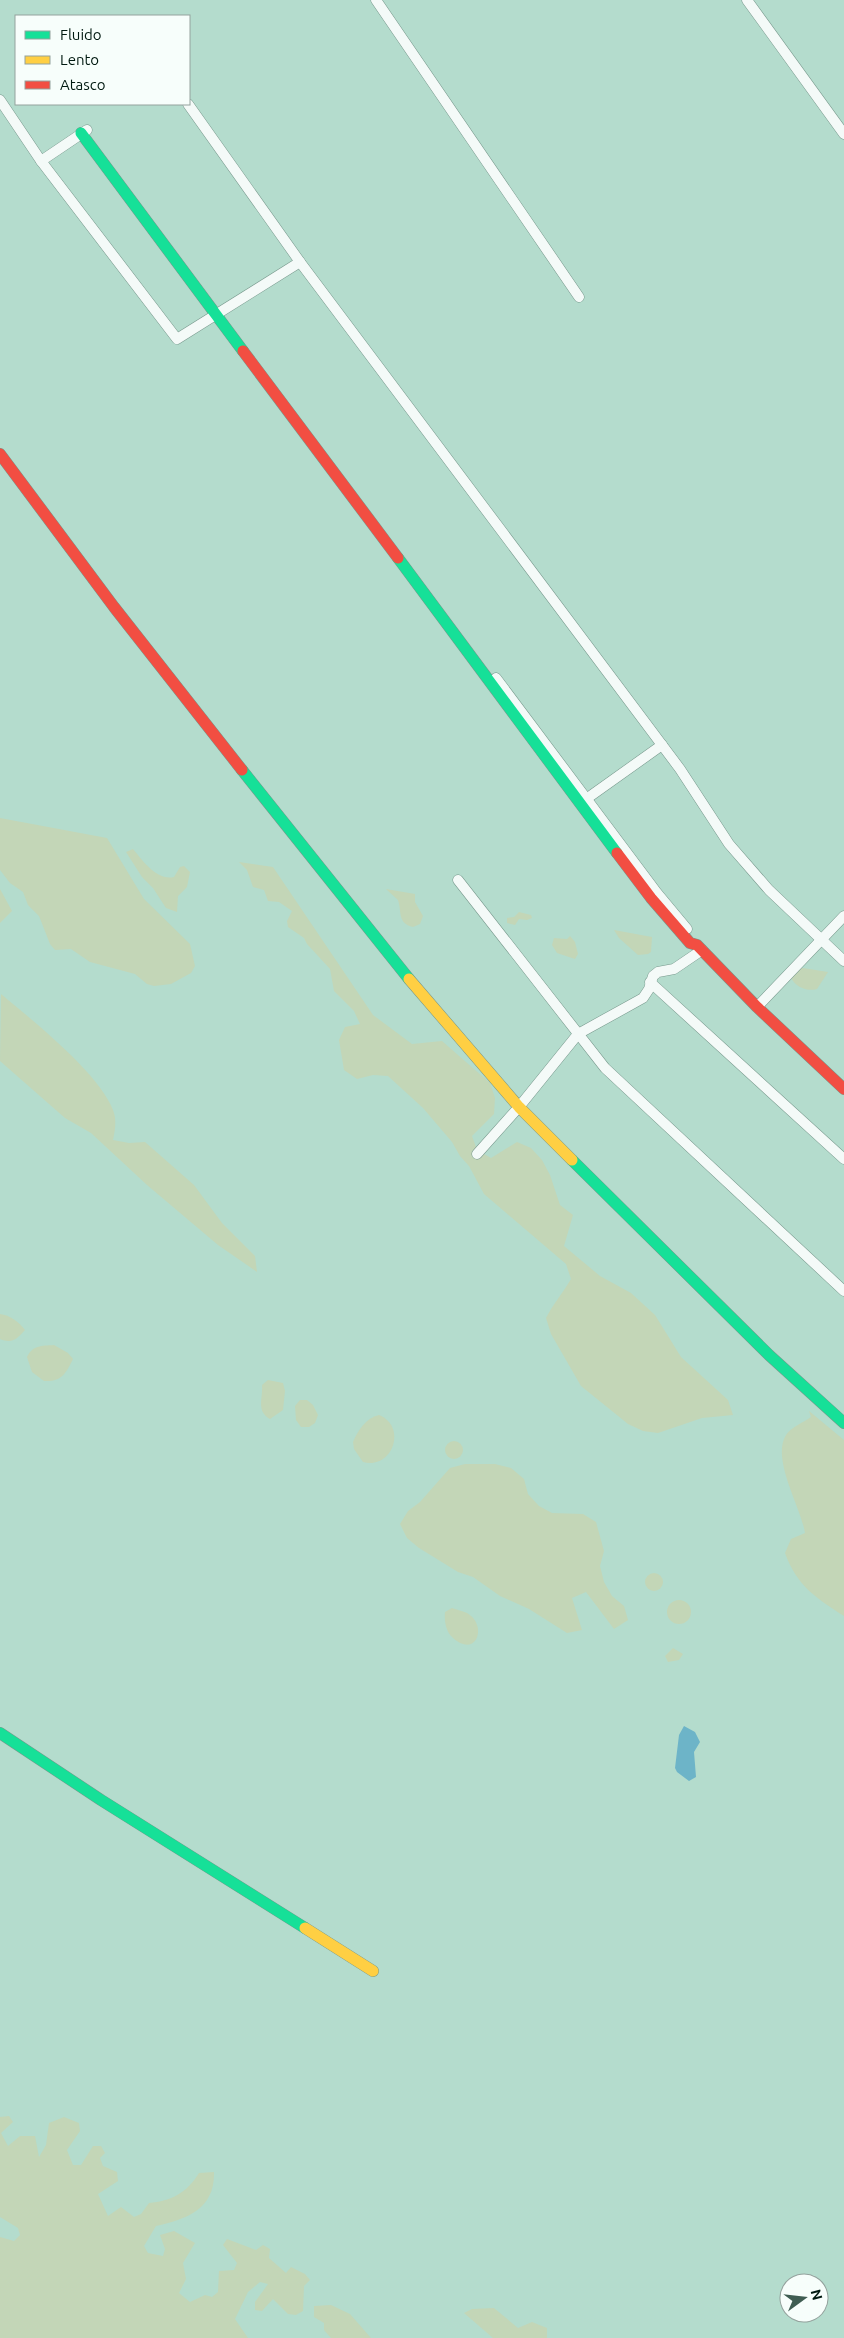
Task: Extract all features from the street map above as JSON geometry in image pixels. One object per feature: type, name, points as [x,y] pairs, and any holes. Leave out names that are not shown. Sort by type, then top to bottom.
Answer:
[{"type":"street","points":[[376,0],[579,298]]},
{"type":"street","points":[[748,0],[844,134]]},
{"type":"street","points":[[0,100],[41,161],[177,339],[300,262]]},
{"type":"street","points":[[189,105],[300,262],[662,745],[730,844],[769,890],[844,961]]},
{"type":"street","points":[[41,161],[84,131],[584,801],[652,898],[690,943],[699,947],[757,1007],[844,1089]]},
{"type":"street","points":[[0,454],[114,607],[292,833],[426,1000],[519,1107],[769,1355],[844,1423]]},
{"type":"street","points":[[584,801],[662,745]]},
{"type":"street","points":[[458,880],[606,1068],[844,1291]]},
{"type":"street","points":[[757,1007],[820,938],[844,916]]},
{"type":"street","points":[[478,1154],[578,1034],[643,998],[650,982],[658,972],[674,969],[699,947]]},
{"type":"street","points":[[650,982],[844,1159]]},
{"type":"street","points":[[0,1733],[101,1800],[373,1971]]},
{"type":"green space","points":[[0,818],[107,838],[144,899],[190,944],[195,966],[191,973],[171,984],[154,986],[147,984],[135,974],[90,962],[71,949],[55,950],[50,944],[39,916],[28,905],[23,892],[10,883],[0,870]]},
{"type":"green space","points":[[133,849],[150,869],[162,876],[174,877],[180,867],[184,866],[190,872],[187,887],[178,896],[177,912],[166,908],[153,888],[142,877],[126,852]]},
{"type":"green space","points":[[239,862],[273,867],[373,1015],[412,1044],[442,1041],[490,1083],[495,1098],[494,1114],[472,1136],[477,1150],[491,1158],[517,1142],[531,1148],[542,1160],[550,1175],[560,1205],[573,1215],[564,1246],[600,1276],[631,1293],[655,1315],[681,1357],[728,1400],[733,1415],[702,1418],[658,1433],[643,1431],[628,1424],[581,1386],[551,1334],[546,1318],[571,1279],[566,1264],[484,1194],[469,1166],[460,1156],[452,1142],[423,1108],[388,1076],[373,1075],[357,1079],[344,1070],[339,1040],[345,1027],[360,1024],[354,1011],[334,991],[330,969],[307,944],[304,938],[288,927],[287,921],[292,911],[279,902],[268,901],[264,890],[253,887],[247,870]]},
{"type":"green space","points":[[0,889],[12,911],[0,923]]},
{"type":"green space","points":[[386,889],[415,894],[415,902],[423,916],[420,924],[413,927],[404,923],[398,900]]},
{"type":"green space","points":[[519,912],[531,915],[532,918],[527,920],[519,919],[515,925],[507,923],[507,918],[514,917]]},
{"type":"green space","points":[[614,930],[652,937],[651,952],[638,955],[619,938]]},
{"type":"green space","points":[[570,936],[575,942],[578,954],[575,959],[557,953],[552,945],[554,938],[567,939]]},
{"type":"green space","points":[[803,968],[828,972],[817,989],[809,990],[799,986],[791,978],[796,969]]},
{"type":"green space","points":[[1,994],[63,1048],[94,1080],[113,1110],[115,1125],[113,1140],[129,1143],[145,1142],[194,1185],[222,1223],[255,1256],[257,1272],[218,1245],[147,1185],[91,1133],[65,1118],[0,1061]]},
{"type":"green space","points":[[0,1314],[14,1319],[25,1330],[14,1340],[0,1339]]},
{"type":"green space","points":[[54,1345],[68,1353],[73,1359],[63,1376],[55,1380],[44,1381],[32,1372],[27,1357],[35,1348]]},
{"type":"green space","points":[[268,1380],[283,1383],[285,1391],[283,1410],[270,1419],[263,1412],[261,1404],[262,1385]]},
{"type":"green space","points":[[300,1400],[307,1400],[313,1405],[318,1415],[315,1423],[309,1427],[301,1427],[296,1420],[295,1406]]},
{"type":"green space","points":[[809,1411],[844,1440],[844,1616],[808,1590],[795,1574],[785,1553],[791,1539],[805,1533],[784,1470],[782,1445],[788,1432],[811,1417]]},
{"type":"green space","points":[[379,1415],[388,1421],[393,1429],[393,1446],[382,1460],[373,1463],[363,1462],[354,1449],[353,1442],[363,1425]]},
{"type":"green space","points":[[454,1441],[460,1444],[463,1450],[460,1456],[454,1459],[448,1456],[445,1450],[448,1444]]},
{"type":"green space","points":[[465,1464],[495,1464],[511,1468],[524,1479],[528,1494],[539,1506],[552,1513],[583,1514],[596,1522],[604,1551],[600,1566],[604,1582],[612,1596],[624,1606],[628,1620],[614,1629],[586,1592],[572,1598],[582,1630],[567,1633],[529,1609],[500,1596],[473,1577],[458,1572],[419,1548],[407,1538],[400,1524],[408,1511],[420,1502],[450,1468]]},
{"type":"green space","points":[[654,1573],[660,1576],[663,1582],[660,1588],[654,1591],[648,1588],[645,1582],[648,1576]]},
{"type":"green space","points":[[679,1600],[688,1603],[691,1612],[688,1621],[679,1624],[670,1621],[667,1612],[670,1603]]},
{"type":"green space","points":[[452,1608],[467,1613],[473,1618],[478,1632],[474,1642],[468,1645],[461,1643],[453,1638],[447,1630],[445,1612]]},
{"type":"green space","points":[[673,1648],[683,1654],[679,1660],[668,1662],[665,1656]]},
{"type":"green space","points":[[9,2116],[13,2122],[1,2133],[8,2146],[20,2136],[35,2136],[39,2157],[46,2145],[49,2123],[64,2117],[79,2123],[80,2131],[67,2150],[73,2165],[81,2165],[93,2146],[101,2146],[105,2153],[100,2158],[103,2166],[117,2172],[118,2181],[98,2194],[108,2216],[121,2207],[134,2217],[141,2214],[149,2203],[171,2198],[184,2191],[199,2173],[214,2172],[210,2195],[204,2204],[188,2216],[156,2226],[144,2246],[148,2253],[163,2256],[165,2249],[160,2235],[174,2231],[195,2243],[183,2263],[186,2279],[179,2293],[190,2302],[205,2295],[212,2297],[218,2292],[219,2271],[234,2270],[237,2263],[223,2245],[227,2239],[256,2250],[263,2245],[270,2249],[269,2258],[286,2273],[291,2267],[305,2274],[310,2280],[304,2286],[303,2311],[296,2315],[288,2314],[273,2299],[262,2311],[255,2310],[255,2302],[268,2284],[260,2282],[248,2292],[235,2319],[248,2338],[0,2338],[0,2237],[14,2241],[20,2235],[18,2228],[0,2217],[0,2117]]},
{"type":"green space","points":[[331,2305],[350,2314],[371,2338],[331,2338],[324,2330],[324,2323],[314,2317],[314,2306]]},
{"type":"green space","points":[[494,2308],[518,2328],[532,2322],[547,2328],[547,2338],[493,2338],[464,2313],[472,2309]]},
{"type":"water","points":[[684,1726],[695,1732],[700,1742],[694,1752],[696,1777],[689,1781],[677,1772],[675,1768],[679,1735]]},
{"type":"traffic: fast","points":[[81,133],[243,351]]},
{"type":"traffic: fast","points":[[398,558],[617,853]]},
{"type":"traffic: fast","points":[[242,770],[409,979]]},
{"type":"traffic: fast","points":[[572,1160],[769,1355],[844,1423]]},
{"type":"traffic: fast","points":[[0,1733],[101,1800],[305,1928]]},
{"type":"traffic: slow","points":[[409,979],[519,1107],[572,1160]]},
{"type":"traffic: slow","points":[[305,1928],[373,1971]]},
{"type":"traffic: jam","points":[[243,351],[398,558]]},
{"type":"traffic: jam","points":[[0,454],[114,607],[242,770]]},
{"type":"traffic: jam","points":[[617,853],[651,898],[690,943],[697,945],[757,1007],[844,1089]]}]
